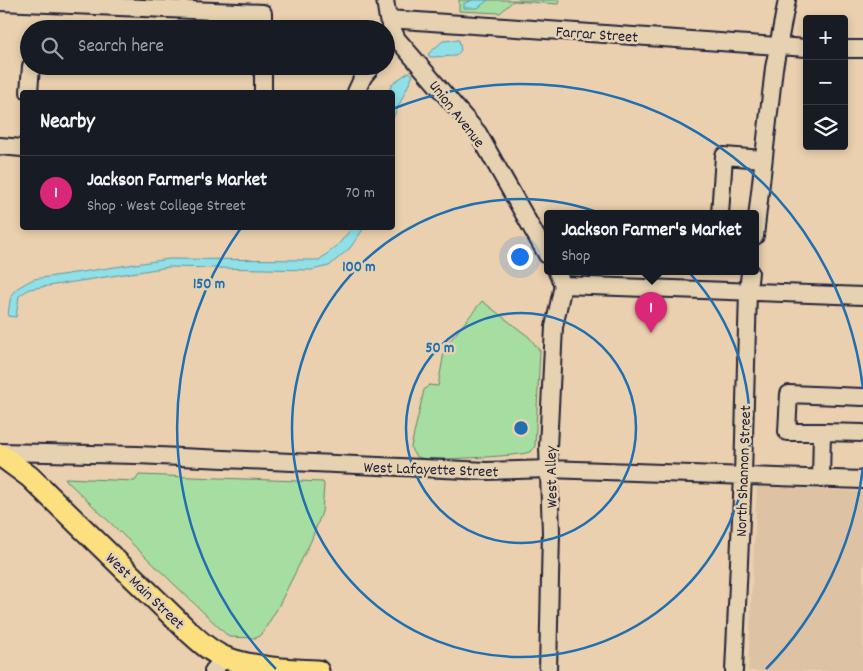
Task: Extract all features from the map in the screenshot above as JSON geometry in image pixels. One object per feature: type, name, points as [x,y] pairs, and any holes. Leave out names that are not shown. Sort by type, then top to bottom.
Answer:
[{"type":"main road","name":"West Main Street","points":[[0,453],[30,477],[185,628],[207,646],[219,664],[247,663],[305,671]]},
{"type":"street","name":"Union Avenue","points":[[385,0],[388,19]]},
{"type":"street","points":[[757,210],[778,46],[787,0]]},
{"type":"street","points":[[0,2],[249,20]]},
{"type":"street","name":"Farrar Street","points":[[388,19],[803,48]]},
{"type":"street","name":"Union Avenue","points":[[395,48],[478,133],[544,249]]},
{"type":"street","points":[[848,49],[863,49]]},
{"type":"street","points":[[29,90],[30,75]]},
{"type":"street","points":[[263,75],[263,90]]},
{"type":"street","points":[[357,90],[365,75]]},
{"type":"street","points":[[0,146],[20,148]]},
{"type":"street","points":[[720,210],[724,156],[763,159]]},
{"type":"street","name":"North Shannon Street","points":[[734,671],[750,275]]},
{"type":"street","points":[[563,276],[748,291],[863,296]]},
{"type":"street","name":"West Alley","points":[[548,671],[551,532],[548,469],[554,327],[563,276]]},
{"type":"street","points":[[863,397],[788,394],[787,432],[863,433]]},
{"type":"street","points":[[821,479],[822,432]]},
{"type":"street","name":"West Lafayette Street","points":[[0,453],[157,456],[487,472],[548,469],[863,480]]},
{"type":"shaded area","points":[[757,486],[863,492],[863,671],[748,671]]},
{"type":"green space","points":[[459,0],[559,0],[559,4],[513,1],[500,13],[459,11]]},
{"type":"green space","points":[[482,301],[529,337],[540,351],[535,446],[528,453],[519,454],[440,459],[419,457],[414,454],[411,447],[424,390],[429,385],[438,386],[445,347]]},
{"type":"green space","points":[[139,475],[323,482],[322,512],[311,541],[277,609],[263,632],[257,638],[229,637],[65,478],[135,481]]},
{"type":"water","points":[[473,0],[488,0],[478,8],[464,8],[464,3]]},
{"type":"water","points":[[459,40],[461,50],[456,56],[430,57],[428,54],[443,41]]},
{"type":"water","points":[[409,72],[413,75],[395,114],[395,90],[389,90],[393,83]]},
{"type":"water","points":[[350,230],[363,230],[350,248],[329,266],[312,270],[169,267],[29,289],[19,296],[16,317],[8,316],[13,293],[20,286],[34,279],[169,259],[319,260],[337,246]]},
{"type":"place","name":"Jackson Farmer's Market","points":[[651,333]]}]
